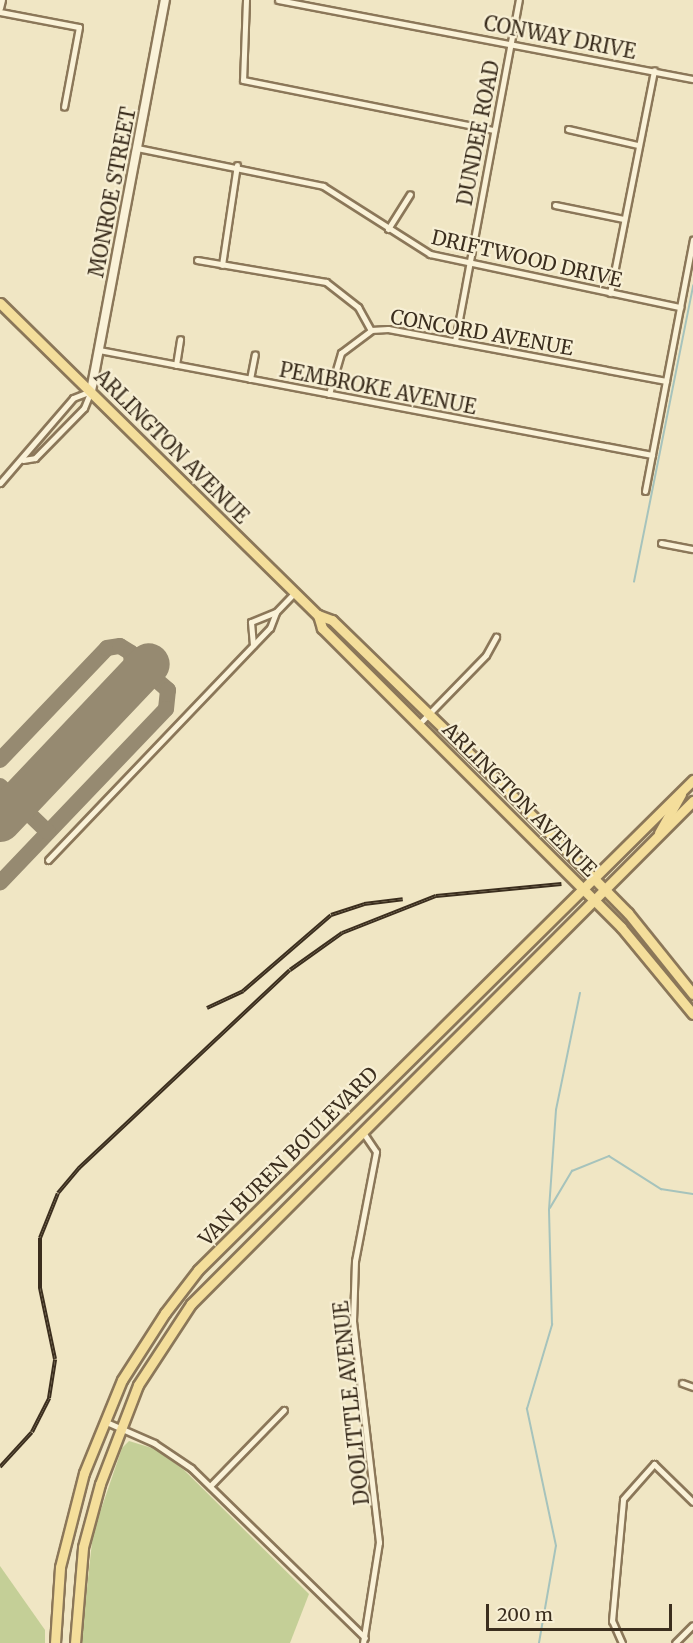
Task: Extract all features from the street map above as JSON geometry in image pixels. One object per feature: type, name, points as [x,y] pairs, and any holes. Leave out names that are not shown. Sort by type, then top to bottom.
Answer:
[{"type":"main road","name":"ARLINGTON AVENUE","points":[[0,303],[318,615],[332,620],[429,713],[605,889],[693,994]]},
{"type":"main road","name":"ARLINGTON AVENUE","points":[[318,615],[322,628],[583,886],[692,1013]]},
{"type":"main road","name":"VAN BUREN BOULEVARD","points":[[55,1643],[64,1544],[104,1421],[138,1353],[198,1270],[583,886],[693,780]]},
{"type":"main road","points":[[692,802],[693,790]]},
{"type":"main road","points":[[658,835],[681,792]]},
{"type":"main road","name":"VAN BUREN BOULEVARD","points":[[75,1643],[83,1547],[120,1428],[142,1379],[191,1304],[360,1130],[692,802]]},
{"type":"street","points":[[2,0],[0,10],[79,27],[64,106]]},
{"type":"street","name":"MONROE STREET","points":[[91,391],[165,0]]},
{"type":"street","points":[[246,0],[243,80],[494,130]]},
{"type":"street","name":"CONWAY DRIVE","points":[[278,0],[511,42],[693,79]]},
{"type":"street","name":"DUNDEE ROAD","points":[[454,341],[519,0]]},
{"type":"street","points":[[610,292],[654,70]]},
{"type":"street","points":[[568,129],[638,145]]},
{"type":"street","name":"DRIFTWOOD DRIVE","points":[[137,148],[237,165],[323,186],[430,254],[470,260],[680,307]]},
{"type":"street","points":[[222,265],[237,165]]},
{"type":"street","points":[[388,229],[410,194]]},
{"type":"street","points":[[555,205],[624,219]]},
{"type":"street","points":[[645,491],[693,240]]},
{"type":"street","points":[[197,260],[326,282],[358,307],[371,330]]},
{"type":"street","name":"CONCORD AVENUE","points":[[329,394],[341,353],[371,330],[454,341],[666,381]]},
{"type":"street","points":[[176,365],[180,339]]},
{"type":"street","name":"PEMBROKE AVENUE","points":[[99,350],[652,455]]},
{"type":"street","points":[[250,379],[255,354]]},
{"type":"street","points":[[0,483],[23,460],[26,448],[73,398],[91,391]]},
{"type":"street","points":[[23,460],[35,458],[84,408],[91,391]]},
{"type":"street","points":[[661,543],[693,549]]},
{"type":"street","points":[[48,860],[270,628],[276,612],[295,592]]},
{"type":"street","points":[[252,645],[251,622],[276,612]]},
{"type":"street","points":[[419,724],[486,655],[496,637]]},
{"type":"street","name":"DOOLITTLE AVENUE","points":[[360,1130],[376,1152],[353,1291],[379,1521],[376,1587],[364,1641]]},
{"type":"street","points":[[682,1383],[693,1387]]},
{"type":"street","points":[[210,1486],[284,1410]]},
{"type":"street","points":[[104,1421],[173,1454],[210,1486],[364,1641]]},
{"type":"street","points":[[622,1643],[612,1621],[621,1506],[654,1464],[693,1502]]},
{"type":"street","points":[[675,1643],[693,1625]]},
{"type":"green space","points":[[129,1441],[155,1449],[184,1470],[309,1594],[290,1643],[81,1643],[93,1533],[122,1448]]},
{"type":"green space","points":[[0,1566],[45,1630],[45,1643],[0,1643]]},
{"type":"waterway","points":[[634,582],[693,286]]},
{"type":"waterway","points":[[539,1643],[556,1546],[527,1409],[552,1325],[549,1210],[556,1110],[580,993]]},
{"type":"waterway","points":[[550,1208],[572,1171],[609,1156],[661,1189],[693,1194]]},
{"type":"taxiway","points":[[0,760],[107,648],[120,646],[131,653],[133,681],[153,677],[168,690],[166,709],[0,883]]},
{"type":"taxiway","points":[[0,786],[48,832]]},
{"type":"runway","points":[[0,821],[149,664]]},
{"type":"railway","points":[[0,1467],[32,1432],[49,1398],[55,1359],[40,1288],[40,1238],[58,1193],[79,1168],[290,970],[342,933],[436,896],[561,884]]},
{"type":"railway","points":[[207,1008],[243,991],[331,915],[364,904],[403,899]]}]
